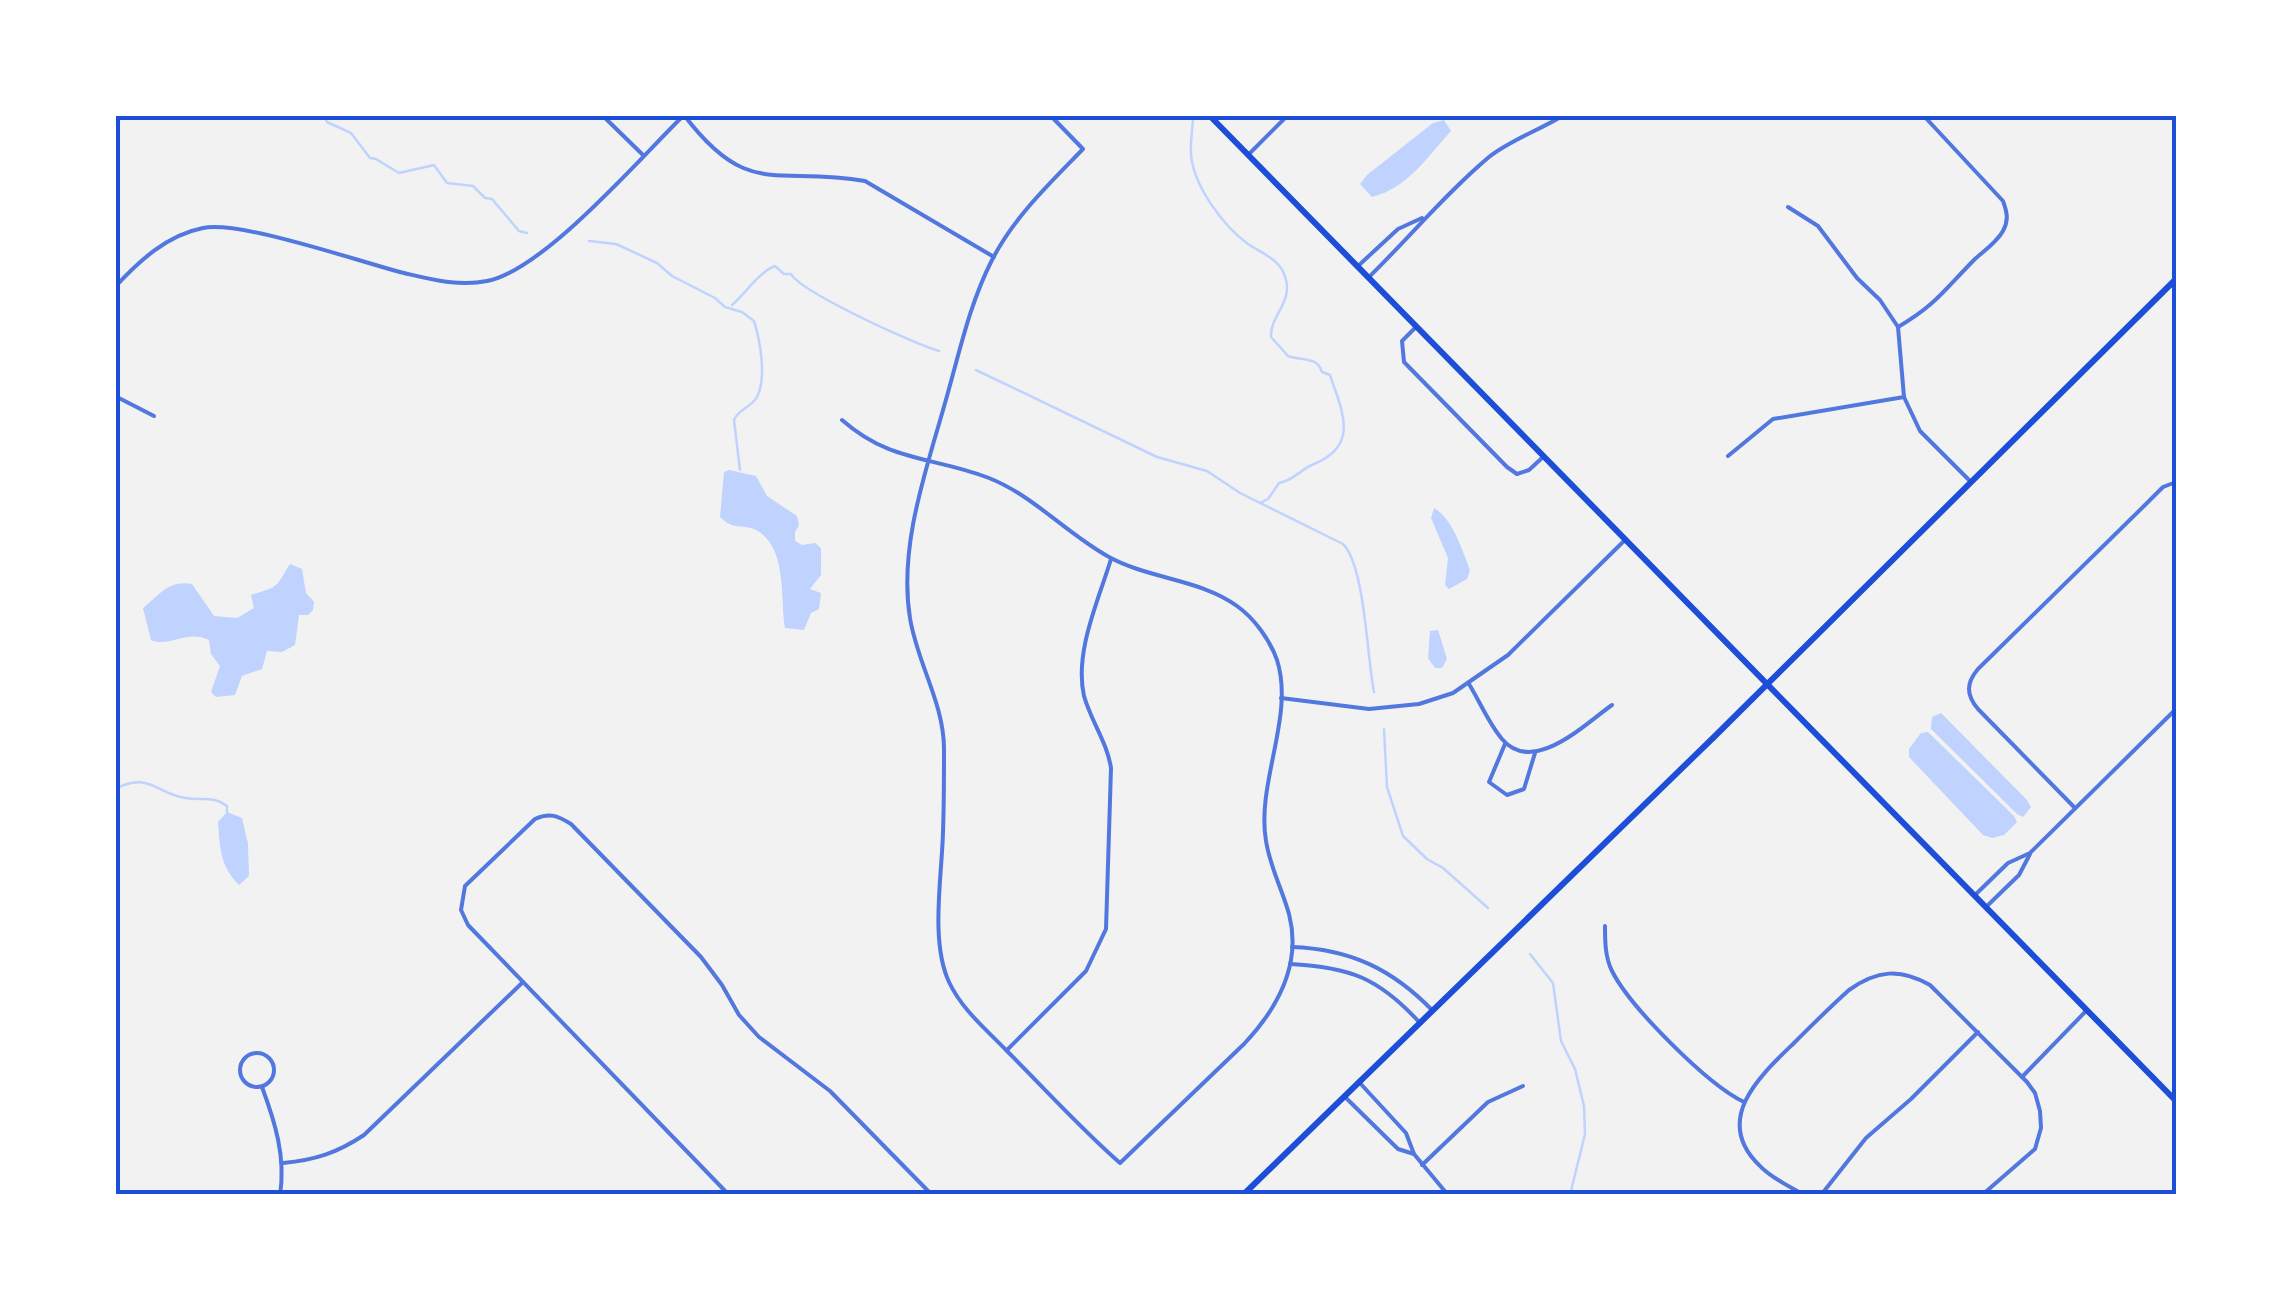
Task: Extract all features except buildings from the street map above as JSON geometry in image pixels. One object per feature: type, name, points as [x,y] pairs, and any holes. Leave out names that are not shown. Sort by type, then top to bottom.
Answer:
[{"type":"main road","points":[[1210,115],[2176,1101]]},
{"type":"main road","points":[[1242,1195],[2176,279]]},
{"type":"street","points":[[602,115],[643,155]]},
{"type":"street","points":[[115,287],[150,252],[205,227],[248,231],[428,279],[464,284],[489,281],[520,268],[550,247],[684,115],[734,165],[767,177],[844,177],[865,181],[994,257]]},
{"type":"street","points":[[842,420],[886,450],[930,461],[987,478],[1013,490],[1112,559],[1204,590],[1240,607],[1254,620],[1277,660],[1280,698],[1264,824],[1271,863],[1290,915],[1292,947],[1284,989],[1260,1028],[1120,1163],[960,1001],[949,982],[942,961],[940,894],[944,744],[933,692],[920,661],[909,616],[909,566],[915,517],[930,461],[976,294],[994,257],[1032,204],[1083,149],[1050,115]]},
{"type":"street","points":[[1248,155],[1288,115]]},
{"type":"street","points":[[1368,278],[1426,216],[1495,153],[1564,115]]},
{"type":"street","points":[[1898,327],[1928,310],[1943,296],[2003,232],[2008,215],[2003,201],[1923,115]]},
{"type":"street","points":[[1788,207],[1818,226],[1898,327],[1904,397],[1920,431],[1970,482]]},
{"type":"street","points":[[1357,267],[1398,229],[1426,216]]},
{"type":"street","points":[[1416,326],[1402,341],[1404,362],[1517,474],[1529,470],[1543,457]]},
{"type":"street","points":[[115,396],[154,416]]},
{"type":"street","points":[[1728,456],[1773,420],[1904,397]]},
{"type":"street","points":[[2075,808],[1974,705],[1968,691],[1971,680],[2159,491],[2176,482]]},
{"type":"street","points":[[1280,698],[1343,707],[1391,708],[1418,704],[1469,684],[1508,656],[1625,540]]},
{"type":"street","points":[[1007,1050],[1086,971],[1106,929],[1111,768],[1108,750],[1094,725],[1084,693],[1082,674],[1086,646],[1112,559]]},
{"type":"street","points":[[1469,684],[1506,743],[1522,752],[1534,753],[1552,746],[1612,705]]},
{"type":"street","points":[[1975,896],[2008,863],[2030,852],[2176,709]]},
{"type":"street","points":[[1506,743],[1488,782],[1507,795],[1524,789],[1534,753]]},
{"type":"street","points":[[729,1195],[468,925],[461,910],[462,896],[476,873],[535,819],[546,814],[572,824],[701,958],[739,1015],[759,1037],[812,1075],[932,1195]]},
{"type":"street","points":[[1986,907],[2019,875],[2030,852]]},
{"type":"street","points":[[1604,926],[1607,959],[1622,987],[1701,1073],[1726,1094],[1744,1102]]},
{"type":"street","points":[[1292,947],[1326,950],[1378,966],[1400,980],[1432,1010]]},
{"type":"street","points":[[1290,964],[1327,967],[1371,979],[1420,1022]]},
{"type":"street","points":[[1371,979],[1378,966]]},
{"type":"street","points":[[1804,1195],[1758,1165],[1747,1148],[1740,1119],[1744,1102],[1767,1069],[1830,1008],[1865,979],[1892,971],[1910,974],[1930,985],[2035,1094],[2040,1128],[2034,1149],[1982,1195]]},
{"type":"street","points":[[283,1163],[338,1152],[364,1135],[523,982]]},
{"type":"street","points":[[2022,1077],[2087,1010]]},
{"type":"street","points":[[1821,1195],[1866,1138],[1978,1032]]},
{"type":"street","points":[[252,1054],[264,1054],[272,1062],[271,1080],[262,1087],[250,1086],[242,1078],[242,1061],[252,1054]]},
{"type":"street","points":[[1358,1082],[1406,1134],[1414,1154],[1448,1195]]},
{"type":"street","points":[[1422,1165],[1488,1102],[1523,1086]]},
{"type":"street","points":[[262,1087],[283,1163],[280,1195]]},
{"type":"street","points":[[1343,1096],[1398,1149],[1414,1154]]},
{"type":"water","points":[[1444,120],[1451,131],[1396,187],[1372,197],[1360,184],[1433,123]]},
{"type":"water","points":[[724,472],[756,476],[767,496],[797,516],[795,541],[802,545],[815,543],[821,548],[821,575],[810,589],[821,593],[819,609],[811,613],[804,630],[785,628],[781,575],[766,538],[756,530],[730,524],[720,517]]},
{"type":"water","points":[[1434,508],[1452,527],[1470,570],[1467,579],[1449,589],[1445,585],[1448,558],[1431,518]]},
{"type":"water","points":[[290,564],[302,569],[306,593],[314,602],[313,610],[308,615],[299,615],[295,645],[282,652],[267,651],[262,669],[242,676],[235,695],[216,697],[211,692],[220,666],[211,654],[209,640],[194,636],[165,642],[151,640],[143,608],[170,586],[192,584],[214,616],[237,618],[254,608],[251,595],[276,585]]},
{"type":"water","points":[[1438,630],[1447,659],[1442,668],[1435,668],[1428,658],[1430,631]]},
{"type":"water","points":[[1941,713],[2027,800],[2031,807],[2023,817],[1931,729],[1932,717]]},
{"type":"water","points":[[1928,732],[2014,816],[2017,822],[2004,835],[1983,835],[1909,757],[1909,749],[1921,733]]},
{"type":"water","points":[[227,812],[242,818],[248,844],[249,876],[239,885],[228,871],[221,848],[218,822]]},
{"type":"waterway","points":[[324,115],[327,122],[351,133],[370,158],[399,173],[434,165],[447,183],[473,186],[485,198],[492,199],[519,231],[527,233]]},
{"type":"waterway","points":[[1193,115],[1191,154],[1203,191],[1229,227],[1276,262],[1284,273],[1286,296],[1271,337],[1288,356],[1312,361],[1330,375],[1342,413],[1343,436],[1338,447],[1279,483],[1268,499],[1260,503]]},
{"type":"waterway","points":[[589,241],[616,244],[657,263],[672,276],[754,321],[762,380],[754,401],[734,420],[740,470]]},
{"type":"waterway","points":[[732,305],[775,266],[836,305],[939,351]]},
{"type":"waterway","points":[[976,370],[1157,457],[1207,471],[1240,493],[1343,544],[1361,592],[1374,692]]},
{"type":"waterway","points":[[1384,729],[1387,787],[1403,836],[1488,908]]},
{"type":"waterway","points":[[115,789],[144,783],[176,796],[217,801],[227,806],[227,812]]},
{"type":"waterway","points":[[1530,954],[1553,983],[1561,1041],[1575,1069],[1584,1106],[1585,1134],[1570,1195]]}]
